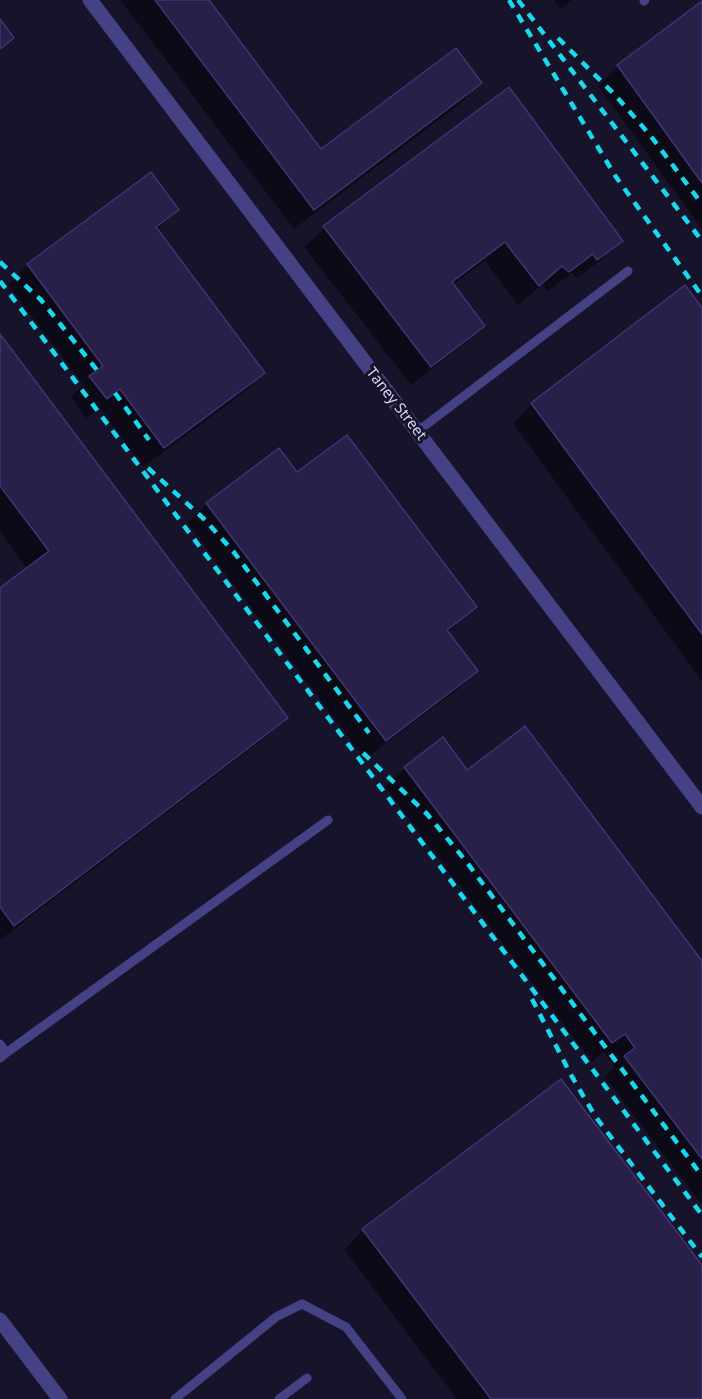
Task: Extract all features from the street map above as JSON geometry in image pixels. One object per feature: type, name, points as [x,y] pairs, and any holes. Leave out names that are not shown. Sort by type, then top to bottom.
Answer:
[{"type":"street","name":"Taney Street","points":[[90,0],[702,807]]},
{"type":"street","points":[[0,1320],[60,1399]]},
{"type":"lane","points":[[418,431],[628,272]]},
{"type":"lane","points":[[0,1044],[3,1055],[328,820]]},
{"type":"lane","points":[[175,1399],[276,1317],[302,1304],[346,1327],[402,1399]]},
{"type":"lane","points":[[279,1399],[307,1378]]},
{"type":"building","points":[[155,0],[209,0],[321,149],[456,48],[482,83],[314,210]]},
{"type":"building","points":[[702,1],[702,183],[617,65]]},
{"type":"building","points":[[0,19],[14,38],[0,49]]},
{"type":"building","points":[[509,87],[623,241],[597,260],[593,254],[569,272],[562,266],[539,286],[505,242],[452,282],[485,326],[431,367],[323,226]]},
{"type":"building","points":[[151,172],[179,210],[156,227],[265,373],[164,448],[120,389],[107,399],[89,376],[103,366],[27,264]]},
{"type":"building","points":[[685,285],[702,308],[702,634],[531,403]]},
{"type":"building","points":[[0,334],[288,718],[14,926],[0,907],[0,588],[49,551],[0,486]]},
{"type":"building","points":[[347,435],[477,607],[447,630],[478,671],[386,741],[206,503],[279,448],[297,472]]},
{"type":"building","points":[[525,726],[702,961],[702,1159],[624,1056],[635,1048],[625,1034],[612,1043],[404,767],[443,737],[467,770]]},
{"type":"building","points":[[561,1079],[702,1265],[702,1399],[491,1399],[362,1229]]},
{"type":"railway","points":[[509,0],[616,177],[702,296]]},
{"type":"railway","points":[[518,0],[702,241]]},
{"type":"railway","points":[[558,38],[615,95],[650,135],[702,204]]},
{"type":"railway","points":[[0,262],[41,300],[97,370]]},
{"type":"railway","points":[[0,281],[702,1215]]},
{"type":"railway","points":[[115,393],[149,440]]},
{"type":"railway","points":[[148,468],[204,519],[233,551],[369,733]]},
{"type":"railway","points":[[363,753],[427,814],[465,860],[702,1176]]},
{"type":"railway","points":[[532,999],[595,1116],[702,1257]]}]
